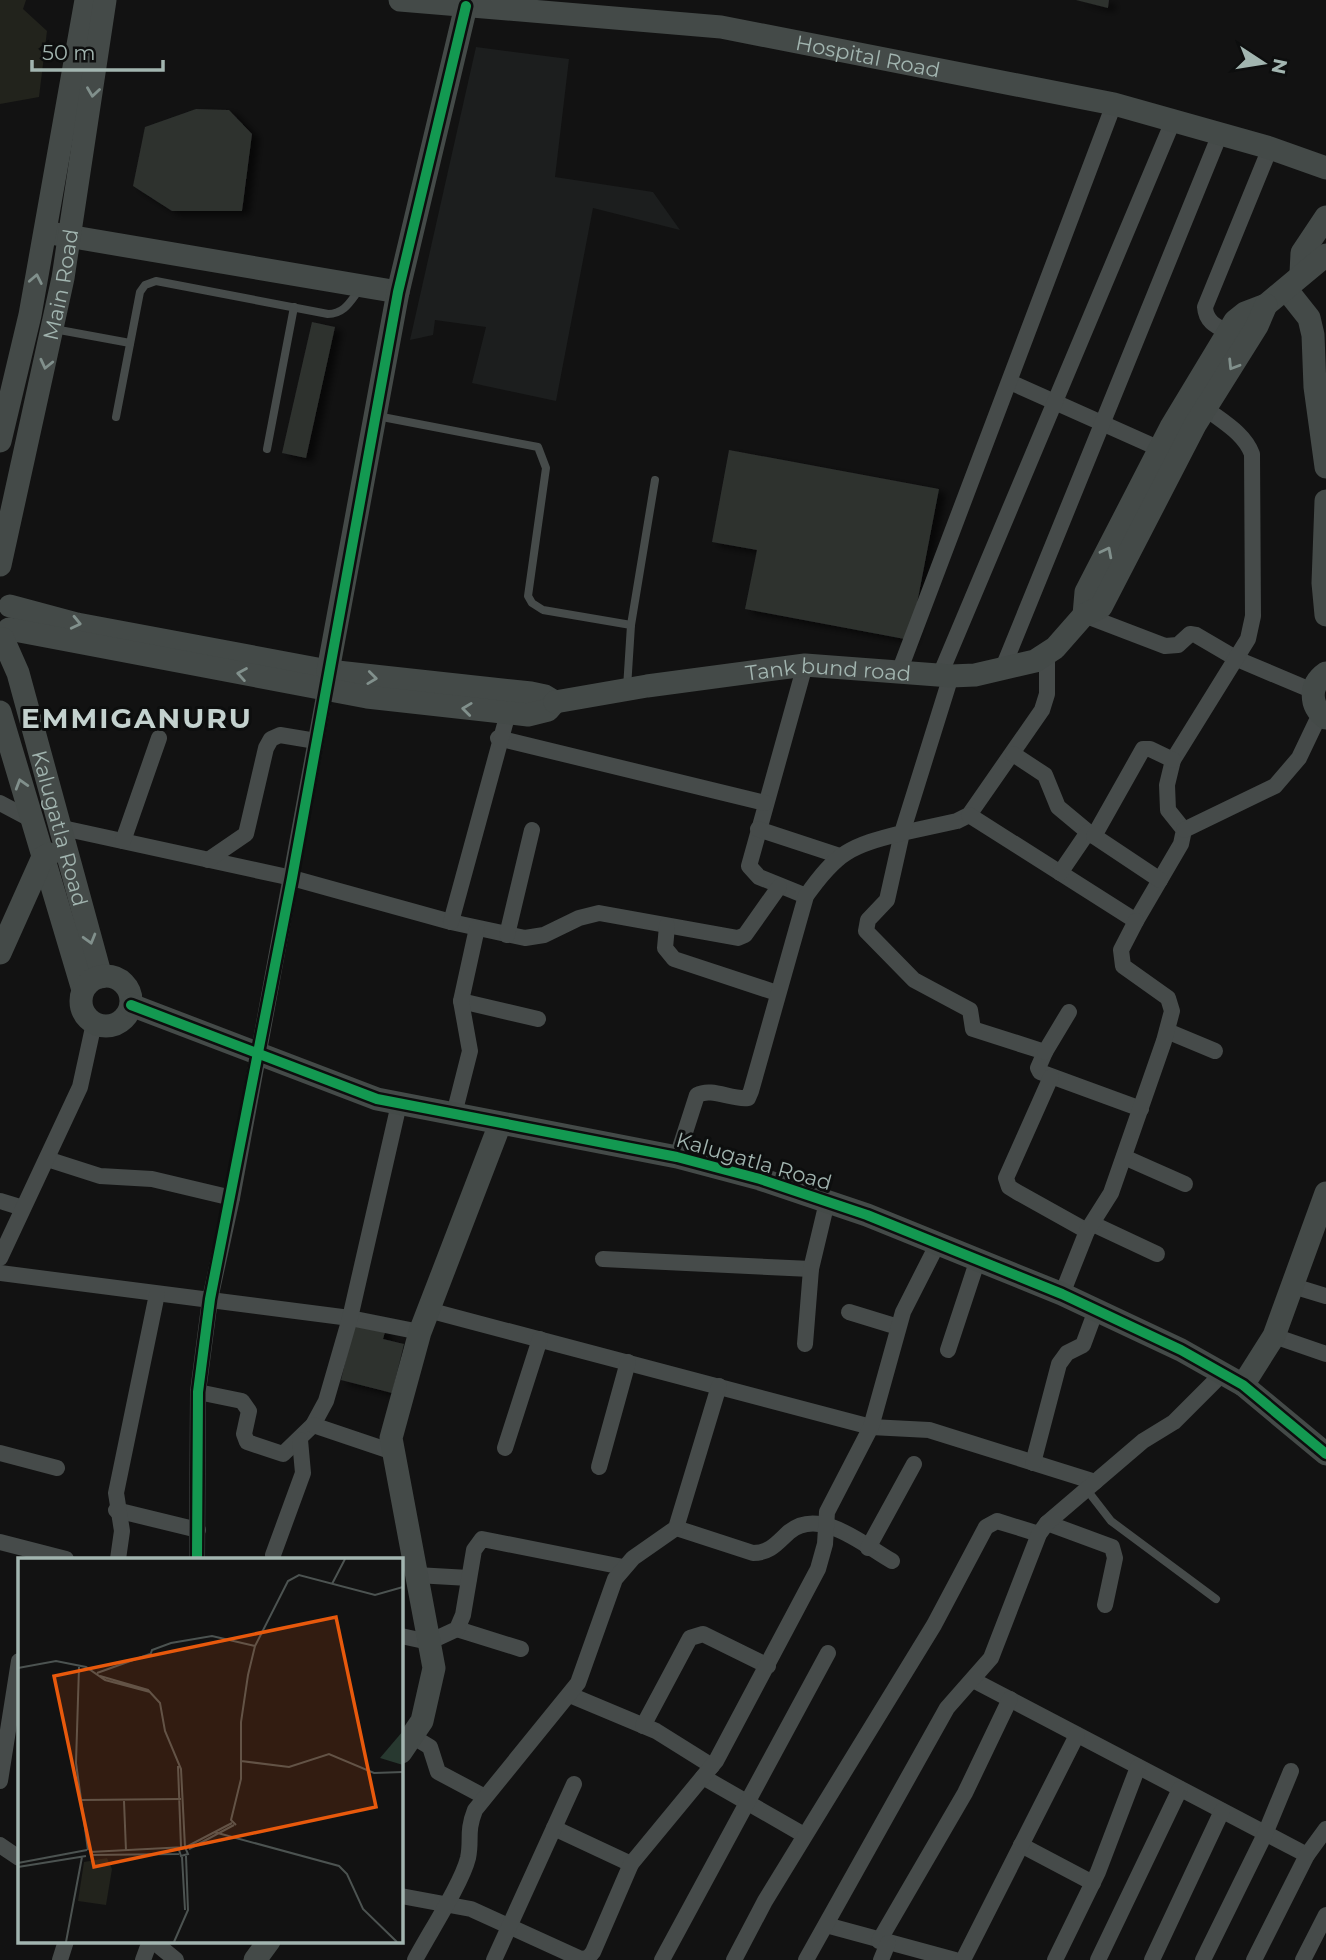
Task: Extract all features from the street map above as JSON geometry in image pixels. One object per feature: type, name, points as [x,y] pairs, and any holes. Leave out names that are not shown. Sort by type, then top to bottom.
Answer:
[{"type":"street","name":"Main Road","points":[[0,441],[30,315],[86,0]]},
{"type":"street","name":"Main Road","points":[[0,565],[54,329],[105,0]]},
{"type":"street","name":"Hospital Road","points":[[400,0],[721,27],[1114,104],[1270,148],[1326,168]]},
{"type":"street","points":[[197,1558],[198,1392],[210,1298],[232,1198],[257,1053],[292,878],[398,292],[466,6]]},
{"type":"street","points":[[899,672],[1114,104]]},
{"type":"street","points":[[1045,1052],[973,1029],[970,1010],[914,980],[866,931],[868,920],[887,900],[902,833],[946,675],[1055,402],[1173,121]]},
{"type":"street","points":[[1002,670],[1220,134]]},
{"type":"street","points":[[1228,332],[1213,325],[1206,316],[1205,307],[1270,148]]},
{"type":"street","points":[[1326,217],[1302,253],[1294,281],[1309,318],[1320,364],[1326,467]]},
{"type":"street","points":[[44,232],[398,292]]},
{"type":"street","points":[[1184,830],[1275,786],[1299,758],[1323,716],[1313,700],[1319,682],[1237,659],[1196,635],[1190,634],[1178,645],[1165,646],[1084,615],[1086,592],[1160,449],[1228,332],[1245,313],[1266,305],[1326,255]]},
{"type":"street","name":"Tank bund road","points":[[327,680],[508,713],[538,714],[548,710],[555,702],[805,665],[946,675],[1002,670],[1035,661],[1047,654],[1084,615],[1101,607],[1205,408],[1257,326],[1266,305]]},
{"type":"street","points":[[1010,382],[1160,449]]},
{"type":"street","points":[[1184,830],[1168,810],[1167,785],[1173,760],[1237,659],[1248,639],[1253,616],[1254,464],[1248,443],[1205,408]]},
{"type":"street","points":[[1326,501],[1326,615]]},
{"type":"street","points":[[327,680],[77,624],[5,598],[4,637],[327,680],[531,693],[545,696],[555,702]]},
{"type":"street","name":"Kalugatla Road","points":[[4,637],[18,673],[55,844],[92,983],[83,1010],[94,1023]]},
{"type":"street","points":[[677,1157],[697,1095],[709,1092],[739,1099],[748,1098],[806,896],[840,856],[863,843],[957,821],[969,815],[1035,723],[1047,694],[1047,654]]},
{"type":"street","points":[[805,665],[749,866],[752,873],[779,887],[806,896]]},
{"type":"street","points":[[451,922],[498,738],[508,713]]},
{"type":"street","name":"Kalugatla Road","points":[[0,714],[32,820],[55,844]]},
{"type":"street","points":[[208,860],[246,834],[266,748],[271,739],[280,735],[316,741]]},
{"type":"street","points":[[123,841],[159,738]]},
{"type":"street","points":[[498,738],[765,803]]},
{"type":"street","points":[[1060,873],[1091,834],[1143,749],[1150,748],[1173,760]]},
{"type":"street","points":[[1013,754],[1045,775],[1058,807],[1091,834],[1160,880]]},
{"type":"street","points":[[0,803],[32,820]]},
{"type":"street","points":[[969,815],[1136,921]]},
{"type":"street","points":[[758,829],[840,856]]},
{"type":"street","points":[[507,935],[532,830]]},
{"type":"street","points":[[1062,1294],[1090,1227],[1107,1205],[1167,1031],[1171,1003],[1129,972],[1121,959],[1121,950],[1181,844],[1184,830]]},
{"type":"street","points":[[0,953],[7,916],[55,844],[123,841],[292,878],[451,922],[507,935],[536,938],[579,918],[598,913],[738,938],[745,935],[779,887]]},
{"type":"street","points":[[667,926],[665,947],[674,959],[778,993]]},
{"type":"street","points":[[454,1114],[470,1051],[461,1001],[477,928]]},
{"type":"street","points":[[0,1258],[80,1087],[94,1023],[102,1026],[117,1023],[131,1005],[131,997],[123,983],[109,976],[92,983]]},
{"type":"street","points":[[461,1001],[538,1019]]},
{"type":"street","name":"Kalugatla Road","points":[[131,1005],[398,1104],[677,1157],[760,1179],[938,1242],[1062,1294],[1223,1373],[1243,1385],[1326,1454]]},
{"type":"street","points":[[1069,1012],[1045,1052],[1038,1068],[1040,1072],[1140,1109]]},
{"type":"street","points":[[1167,1031],[1215,1051]]},
{"type":"street","points":[[1051,1077],[1006,1178],[1009,1187],[1090,1227],[1157,1254]]},
{"type":"street","points":[[198,1392],[242,1401],[247,1405],[249,1411],[244,1434],[251,1445],[284,1454],[313,1425],[326,1401],[349,1318],[398,1104]]},
{"type":"street","points":[[406,1744],[422,1721],[434,1668],[393,1452],[393,1424],[420,1332],[500,1125]]},
{"type":"street","points":[[1124,1157],[1185,1184]]},
{"type":"street","points":[[47,1159],[100,1176],[152,1179],[232,1198]]},
{"type":"street","points":[[1243,1385],[1274,1336],[1326,1193]]},
{"type":"street","points":[[0,1201],[23,1208]]},
{"type":"street","points":[[805,1344],[811,1269],[827,1202]]},
{"type":"street","points":[[402,1896],[471,1909],[508,1924],[573,1958],[587,1958],[593,1952],[631,1864],[708,1772],[768,1666],[818,1569],[825,1544],[827,1512],[871,1427],[898,1328],[909,1298],[938,1242]]},
{"type":"street","points":[[603,1259],[811,1269]]},
{"type":"street","points":[[948,1350],[978,1259]]},
{"type":"street","points":[[0,1273],[158,1294],[210,1298],[349,1318],[420,1332]]},
{"type":"street","points":[[1293,1286],[1326,1296]]},
{"type":"street","points":[[118,1558],[122,1531],[116,1510],[116,1493],[158,1294]]},
{"type":"street","points":[[428,1310],[871,1427],[929,1430],[1033,1463],[1091,1486]]},
{"type":"street","points":[[1033,1463],[1059,1364],[1066,1353],[1083,1345],[1096,1310]]},
{"type":"street","points":[[849,1312],[898,1328]]},
{"type":"street","points":[[1274,1336],[1326,1354]]},
{"type":"street","points":[[505,1448],[540,1339]]},
{"type":"street","points":[[599,1467],[628,1362]]},
{"type":"street","points":[[806,1960],[941,1717],[959,1692],[984,1670],[1000,1641],[1043,1529],[1143,1441],[1174,1422],[1223,1373]]},
{"type":"street","points":[[415,1960],[465,1867],[469,1848],[467,1833],[475,1810],[578,1683],[615,1580],[623,1567],[676,1528],[719,1386]]},
{"type":"street","points":[[313,1425],[393,1452]]},
{"type":"street","points":[[273,1555],[303,1473],[299,1440]]},
{"type":"street","points":[[0,1453],[57,1468]]},
{"type":"street","points":[[868,1548],[914,1464]]},
{"type":"street","points":[[116,1510],[198,1530]]},
{"type":"street","points":[[734,1960],[804,1835],[934,1625],[986,1527],[997,1521],[1043,1529],[1112,1547],[1115,1558],[1105,1605]]},
{"type":"street","points":[[676,1528],[753,1553],[764,1553],[802,1525],[825,1523],[892,1562]]},
{"type":"street","points":[[402,1636],[429,1642],[457,1629],[463,1615],[477,1544],[487,1539],[623,1567]]},
{"type":"street","points":[[0,1542],[36,1556],[56,1558]]},
{"type":"street","points":[[416,1575],[469,1578]]},
{"type":"street","points":[[457,1629],[521,1649]]},
{"type":"street","points":[[643,1726],[690,1638],[695,1634],[703,1634],[768,1666]]},
{"type":"street","points":[[663,1960],[828,1653]]},
{"type":"street","points":[[0,1781],[18,1667]]},
{"type":"street","points":[[973,1680],[1307,1855]]},
{"type":"street","points":[[570,1695],[643,1726],[747,1802],[804,1835]]},
{"type":"street","points":[[881,1960],[884,1942],[965,1793],[1010,1699]]},
{"type":"street","points":[[963,1960],[1077,1735]]},
{"type":"street","points":[[406,1744],[430,1746],[438,1772],[485,1797]]},
{"type":"street","points":[[1055,1960],[1093,1883],[1138,1767]]},
{"type":"street","points":[[1203,1960],[1265,1834],[1291,1771]]},
{"type":"street","points":[[494,1960],[508,1924],[574,1784]]},
{"type":"street","points":[[1098,1960],[1180,1789]]},
{"type":"street","points":[[1152,1960],[1223,1811]]},
{"type":"street","points":[[554,1828],[631,1864]]},
{"type":"street","points":[[1254,1960],[1307,1855],[1326,1829]]},
{"type":"street","points":[[0,1845],[18,1857]]},
{"type":"street","points":[[1021,1845],[1093,1883]]},
{"type":"street","points":[[1303,1960],[1326,1915]]},
{"type":"street","points":[[826,1926],[954,1960]]},
{"type":"street","points":[[60,1960],[66,1942]]},
{"type":"street","points":[[143,1960],[151,1942]]},
{"type":"street","points":[[152,1942],[176,1960]]},
{"type":"street","points":[[255,1960],[269,1942]]},
{"type":"lane","points":[[116,417],[140,292],[145,285],[156,281],[337,314],[362,286]]},
{"type":"lane","points":[[267,449],[294,307]]},
{"type":"lane","points":[[54,329],[130,343]]},
{"type":"lane","points":[[377,416],[538,447],[546,468],[528,587],[532,603],[543,610],[631,625]]},
{"type":"lane","points":[[627,690],[631,625],[655,480]]},
{"type":"lane","points":[[1091,1486],[1111,1521],[1216,1599]]},
{"type":"shaded area","points":[[0,0],[26,0],[23,9],[47,31],[39,97],[0,104]]},
{"type":"shaded area","points":[[476,47],[569,59],[555,177],[653,192],[680,230],[593,208],[556,401],[472,383],[486,327],[435,320],[433,335],[410,340]]},
{"type":"building","points":[[1076,0],[1109,0],[1108,8]]},
{"type":"building","points":[[196,109],[229,110],[252,134],[242,211],[172,211],[133,186],[145,127]]},
{"type":"building","points":[[312,322],[335,327],[306,458],[282,453]]},
{"type":"building","points":[[729,450],[939,489],[910,640],[745,609],[757,550],[712,542]]},
{"type":"building","points":[[355,1321],[386,1329],[383,1339],[404,1344],[392,1393],[341,1380]]},
{"type":"cycle path","points":[[197,1558],[198,1392],[210,1299],[292,878],[398,292],[466,6]]},
{"type":"cycle path","points":[[131,1005],[377,1099],[677,1157],[760,1179],[867,1215],[1062,1294],[1181,1350],[1243,1385],[1326,1454]]},
{"type":"district","name":"EMMIGANURU","points":[[137,718]]}]
